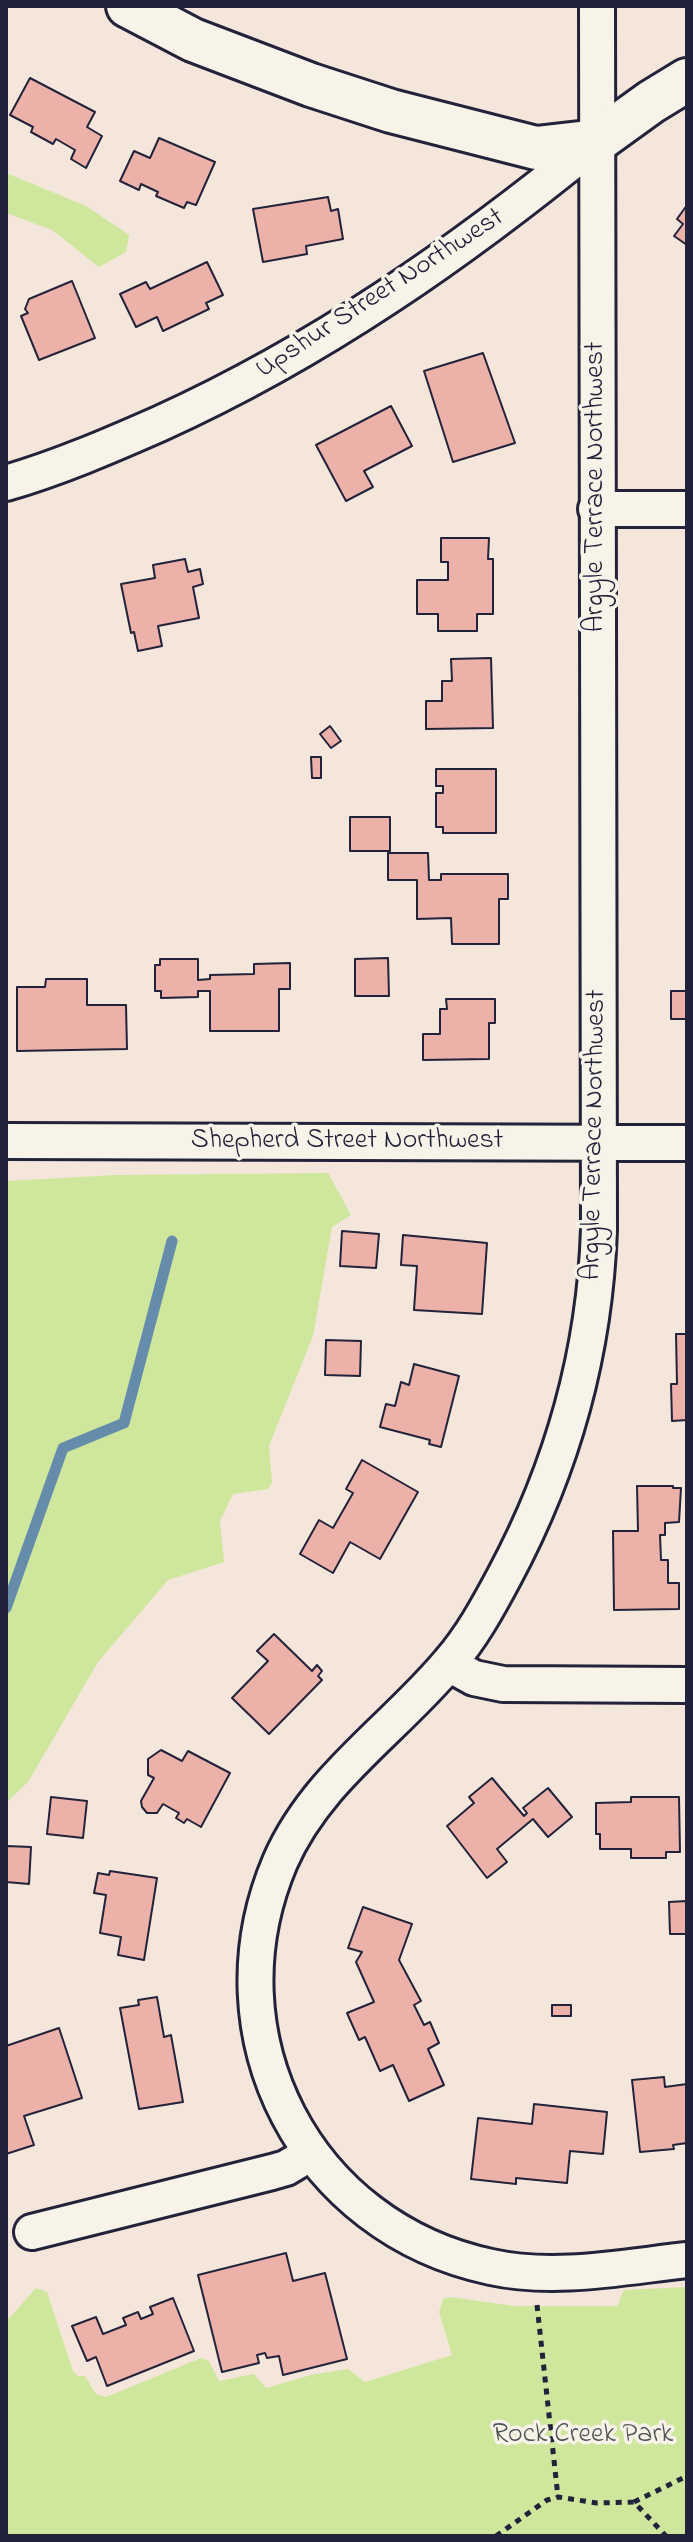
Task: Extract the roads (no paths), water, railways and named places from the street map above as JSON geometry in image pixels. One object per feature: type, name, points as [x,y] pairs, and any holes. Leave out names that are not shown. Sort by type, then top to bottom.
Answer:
[{"type":"street","points":[[128,6],[193,40],[251,64],[391,111],[536,148],[597,141]]},
{"type":"street","name":"Argyle Terrace Northwest","points":[[597,6],[599,1229],[588,1342],[570,1418],[551,1473],[515,1557],[481,1617],[449,1664],[317,1800],[286,1849],[268,1896],[256,1959],[256,1998],[261,2038],[280,2101],[311,2153],[357,2202],[380,2219],[414,2239],[463,2260],[502,2269],[596,2271],[687,2260]]},
{"type":"street","name":"Upshur Street Northwest","points":[[6,483],[146,430],[316,344],[470,242],[597,141],[687,80]]},
{"type":"street","points":[[596,509],[687,509]]},
{"type":"street","name":"Shepherd Street Northwest","points":[[6,1141],[687,1143]]},
{"type":"street","points":[[449,1664],[474,1678],[503,1684],[687,1685]]},
{"type":"street","points":[[32,2232],[272,2172],[286,2168],[311,2153]]},
{"type":"waterway","points":[[6,1608],[63,1448],[124,1423],[172,1241]]},
{"type":"park label","name":"Rock Creek Park","points":[[583,2436]]}]
